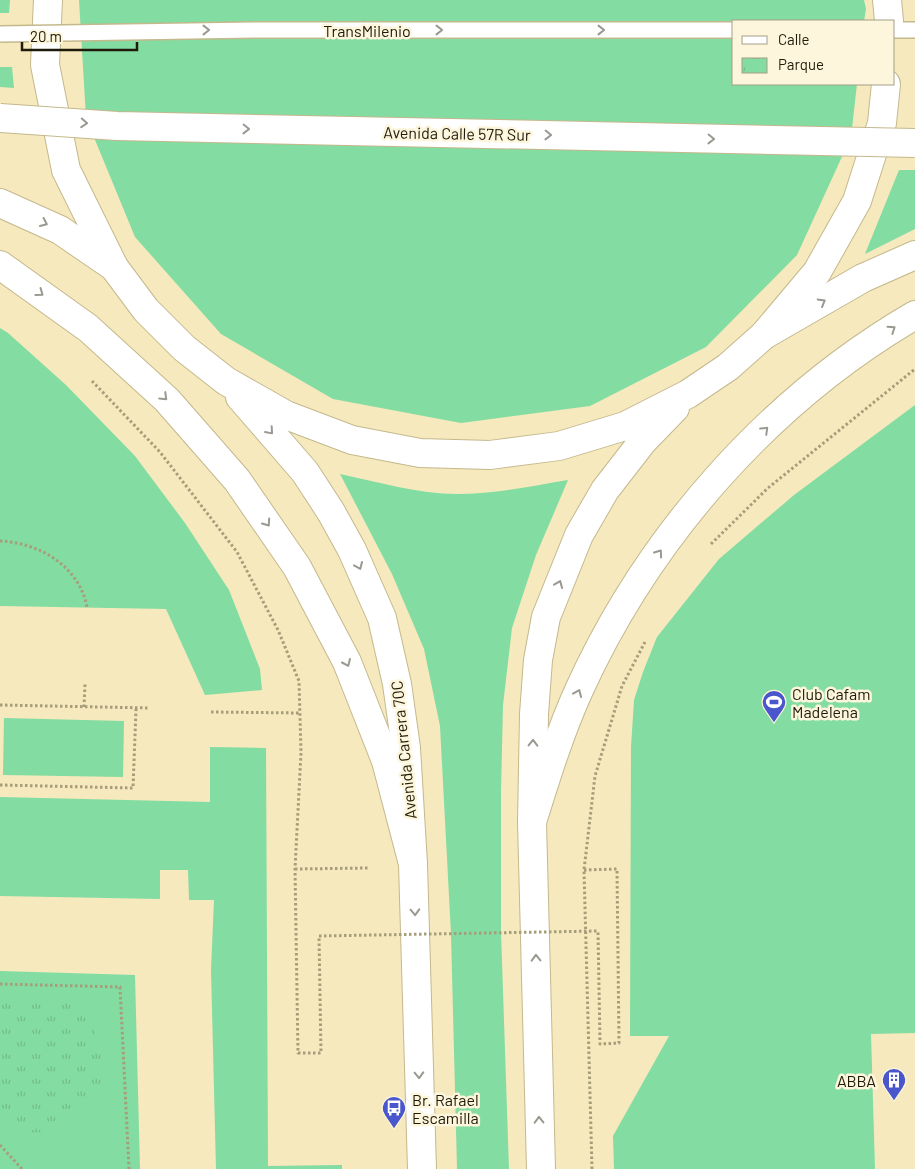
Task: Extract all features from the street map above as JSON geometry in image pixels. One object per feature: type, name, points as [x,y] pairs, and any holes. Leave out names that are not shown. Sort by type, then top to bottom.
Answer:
[{"type":"main road","points":[[48,0],[45,65],[66,170],[114,267],[146,310],[184,348],[226,381],[286,415],[352,440],[420,453],[490,455],[559,446],[625,426],[688,394],[728,367],[764,335],[817,272],[857,201],[882,123],[886,85]]},
{"type":"main road","points":[[887,0],[889,20]]},
{"type":"main road","name":"Avenida Calle 57R Sur","points":[[0,118],[117,126],[915,144]]},
{"type":"main road","points":[[0,202],[60,230],[114,267]]},
{"type":"main road","points":[[764,335],[864,278],[915,255]]},
{"type":"main road","points":[[0,265],[88,328],[167,400],[237,480],[298,568],[347,662],[383,752],[413,864]]},
{"type":"main road","points":[[532,822],[553,755],[579,690],[611,628],[643,575],[689,511],[735,458],[786,409],[840,365],[915,315]]},
{"type":"main road","name":"Avenida Carrera 70C","points":[[226,381],[305,472],[331,512],[352,550],[382,618],[397,684],[406,748],[413,864],[422,1169]]},
{"type":"main road","points":[[541,1169],[532,822],[534,714],[538,660],[546,618],[579,535],[606,490],[643,441],[688,394]]},
{"type":"lane","name":"TransMilenio","points":[[0,34],[244,30],[732,30]]},
{"type":"lane","points":[[895,30],[915,30]]},
{"type":"path","points":[[706,550],[768,488],[915,369]]},
{"type":"path","points":[[88,377],[160,452],[237,552],[278,630],[299,681],[301,753],[295,869],[298,1053],[321,1053],[319,936],[598,931],[600,1044],[620,1043],[617,869],[584,870]]},
{"type":"path","points":[[0,541],[28,544],[56,558],[84,593],[87,608]]},
{"type":"path","points":[[592,1169],[584,870],[595,776],[622,686],[649,635]]},
{"type":"path","points":[[84,707],[85,684]]},
{"type":"path","points":[[0,705],[149,708]]},
{"type":"path","points":[[0,786],[133,788],[136,709]]},
{"type":"path","points":[[211,712],[300,713]]},
{"type":"path","points":[[295,869],[369,868]]},
{"type":"path","points":[[0,984],[120,987],[129,1169]]},
{"type":"path","points":[[0,1145],[22,1169]]},
{"type":"green space","points":[[0,0],[10,0],[9,13],[0,13]]},
{"type":"green space","points":[[79,0],[864,0],[866,9],[864,20],[732,20],[732,85],[857,85],[851,137],[797,255],[706,347],[590,406],[461,423],[333,399],[221,334],[135,237],[86,118]]},
{"type":"green space","points":[[0,67],[12,67],[14,88],[0,87]]},
{"type":"green space","points":[[899,170],[915,170],[915,229],[865,254]]},
{"type":"green space","points":[[0,328],[66,385],[135,456],[185,523],[229,590],[260,669],[262,690],[205,695],[166,609],[0,606]]},
{"type":"green space","name":"Club Cafam Madelena","points":[[915,405],[915,1033],[871,1034],[875,1169],[614,1169],[613,1136],[669,1036],[630,1036],[631,747],[634,700],[643,672],[657,637],[719,559],[794,495]]},
{"type":"green space","points":[[340,474],[413,490],[457,494],[499,491],[568,480],[536,555],[512,628],[503,705],[501,932],[509,1169],[457,1169],[451,934],[440,726],[424,649],[392,574]]},
{"type":"green space","points":[[4,718],[124,721],[123,777],[3,775]]},
{"type":"green space","points":[[210,747],[266,748],[268,1166],[342,1165],[342,1169],[216,1169],[211,970],[214,900],[189,900],[188,870],[160,870],[160,899],[0,896],[0,797],[210,802]]},
{"type":"green space","points":[[0,971],[135,975],[140,1169],[0,1169]]},
{"type":"green space","points":[[42,996],[65,1002],[76,1009],[94,1030],[102,1055],[103,1069],[101,1082],[89,1107],[79,1117],[67,1124],[40,1132],[13,1130],[0,1124],[0,1005],[18,997]]},
{"type":"place","name":"Club Cafam Madelena","points":[[774,723]]},
{"type":"place","name":"ABBA","points":[[894,1101]]},
{"type":"place","name":"Br. Rafael Escamilla","points":[[394,1129]]}]
